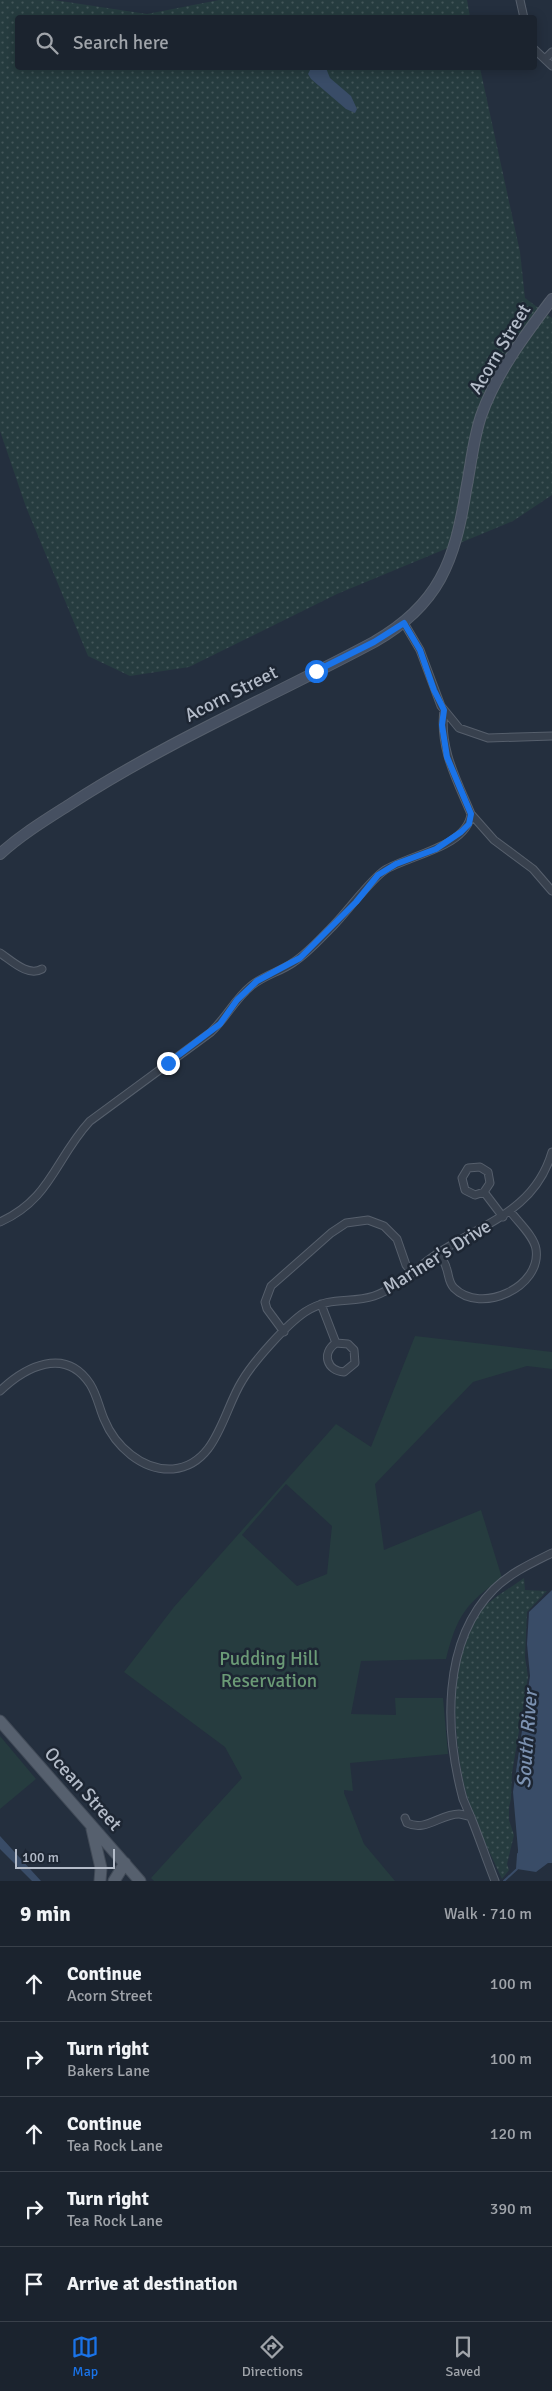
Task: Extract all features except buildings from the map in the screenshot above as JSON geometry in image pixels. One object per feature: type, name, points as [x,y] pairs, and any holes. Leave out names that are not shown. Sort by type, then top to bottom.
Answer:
[{"type":"main road","name":"Acorn Street","points":[[0,854],[40,824],[148,756],[360,649],[404,623],[429,598],[449,560],[462,514],[476,436],[491,392],[510,359],[552,299]]},
{"type":"main road","name":"Ocean Street","points":[[0,1721],[140,1881]]},
{"type":"main road","points":[[90,1825],[101,1868],[100,1880]]},
{"type":"main road","points":[[100,1880],[112,1865],[125,1863]]},
{"type":"main road","points":[[114,1881],[125,1863]]},
{"type":"street","points":[[520,0],[523,15]]},
{"type":"street","points":[[537,52],[552,66]]},
{"type":"street","points":[[545,59],[552,52]]},
{"type":"street","points":[[404,623],[420,650],[434,690],[444,710],[459,728],[479,736],[506,739],[552,736]]},
{"type":"street","points":[[444,710],[442,725],[447,757],[471,814],[494,840],[533,870],[552,891]]},
{"type":"street","points":[[0,1222],[17,1214],[38,1197],[76,1136],[90,1121],[211,1032],[220,1024],[243,993],[257,981],[300,958],[356,902],[378,875],[396,864],[436,849],[461,832],[469,824],[471,814]]},
{"type":"street","points":[[0,953],[28,971],[36,972],[42,969]]},
{"type":"street","name":"Mariner's Drive","points":[[0,1391],[19,1374],[30,1368],[49,1364],[65,1365],[78,1371],[84,1377],[94,1391],[105,1421],[115,1439],[138,1460],[164,1468],[181,1468],[196,1462],[211,1445],[241,1382],[298,1317],[321,1304],[339,1299],[372,1296],[396,1286],[438,1254],[503,1217],[536,1185],[552,1152]]},
{"type":"street","points":[[480,1167],[488,1172],[490,1183],[484,1192],[475,1195],[465,1190],[462,1178],[468,1168],[480,1167]]},
{"type":"street","points":[[484,1192],[503,1217]]},
{"type":"street","points":[[438,1254],[446,1266],[450,1283],[464,1295],[482,1300],[491,1300],[505,1295],[529,1275],[537,1251],[535,1244],[510,1211]]},
{"type":"street","points":[[284,1332],[267,1309],[265,1302],[271,1286],[330,1233],[346,1223],[368,1220],[384,1226],[397,1239],[406,1265],[412,1273]]},
{"type":"street","points":[[321,1304],[336,1343]]},
{"type":"street","points":[[336,1343],[348,1344],[354,1350],[355,1363],[344,1372],[336,1371],[329,1366],[327,1359],[331,1347],[336,1343]]},
{"type":"street","points":[[495,1881],[464,1800],[454,1750],[451,1713],[454,1671],[461,1643],[479,1606],[495,1588],[514,1573],[552,1553]]},
{"type":"street","points":[[458,1814],[464,1800]]},
{"type":"street","points":[[405,1818],[407,1822],[414,1826],[430,1824],[458,1814],[471,1817]]},
{"type":"green space","points":[[0,0],[54,0],[147,14],[219,0],[467,0],[470,15],[15,15],[15,70],[480,70],[520,252],[525,298],[552,318],[552,495],[513,521],[337,594],[189,667],[130,676],[88,656],[26,507],[0,431]]},
{"type":"green space","name":"Pudding Hill Reservation","points":[[415,1336],[552,1352],[552,1369],[527,1366],[473,1382],[375,1484],[384,1550],[481,1510],[502,1578],[489,1587],[464,1612],[454,1632],[446,1659],[361,1661],[351,1714],[396,1715],[395,1698],[443,1698],[448,1754],[350,1763],[353,1791],[344,1790],[344,1793],[364,1844],[395,1881],[154,1881],[151,1878],[242,1778],[225,1747],[124,1672],[174,1607],[336,1424],[371,1447]],"holes":[[[286,1484],[332,1526],[327,1574],[297,1586],[242,1535]]]},
{"type":"green space","points":[[524,1578],[525,1590],[547,1591],[527,1612],[525,1657],[528,1677],[512,1773],[509,1807],[509,1820],[514,1835],[507,1864],[509,1870],[502,1879],[477,1824],[464,1786],[457,1735],[456,1678],[460,1652],[467,1630],[478,1613]]},
{"type":"green space","points":[[0,1736],[36,1779],[0,1809]]},
{"type":"water","points":[[310,70],[327,70],[330,78],[351,96],[357,109],[355,113],[346,109],[311,79],[308,74]]},
{"type":"water","points":[[552,1590],[552,1863],[548,1863],[536,1872],[517,1869],[518,1850],[513,1792],[530,1676],[527,1644],[529,1612]]},
{"type":"water","points":[[0,1836],[41,1881],[32,1881],[0,1849]]},
{"type":"waterway","name":"South River","points":[[504,1881],[517,1869],[518,1854]]},
{"type":"route","points":[[168,1063],[220,1024],[237,1000],[257,981],[292,964],[300,958],[356,902],[378,875],[396,864],[436,849],[461,832],[469,824],[471,814],[447,757],[442,725],[444,710],[430,682],[420,650],[404,623],[374,642],[316,671]]}]
